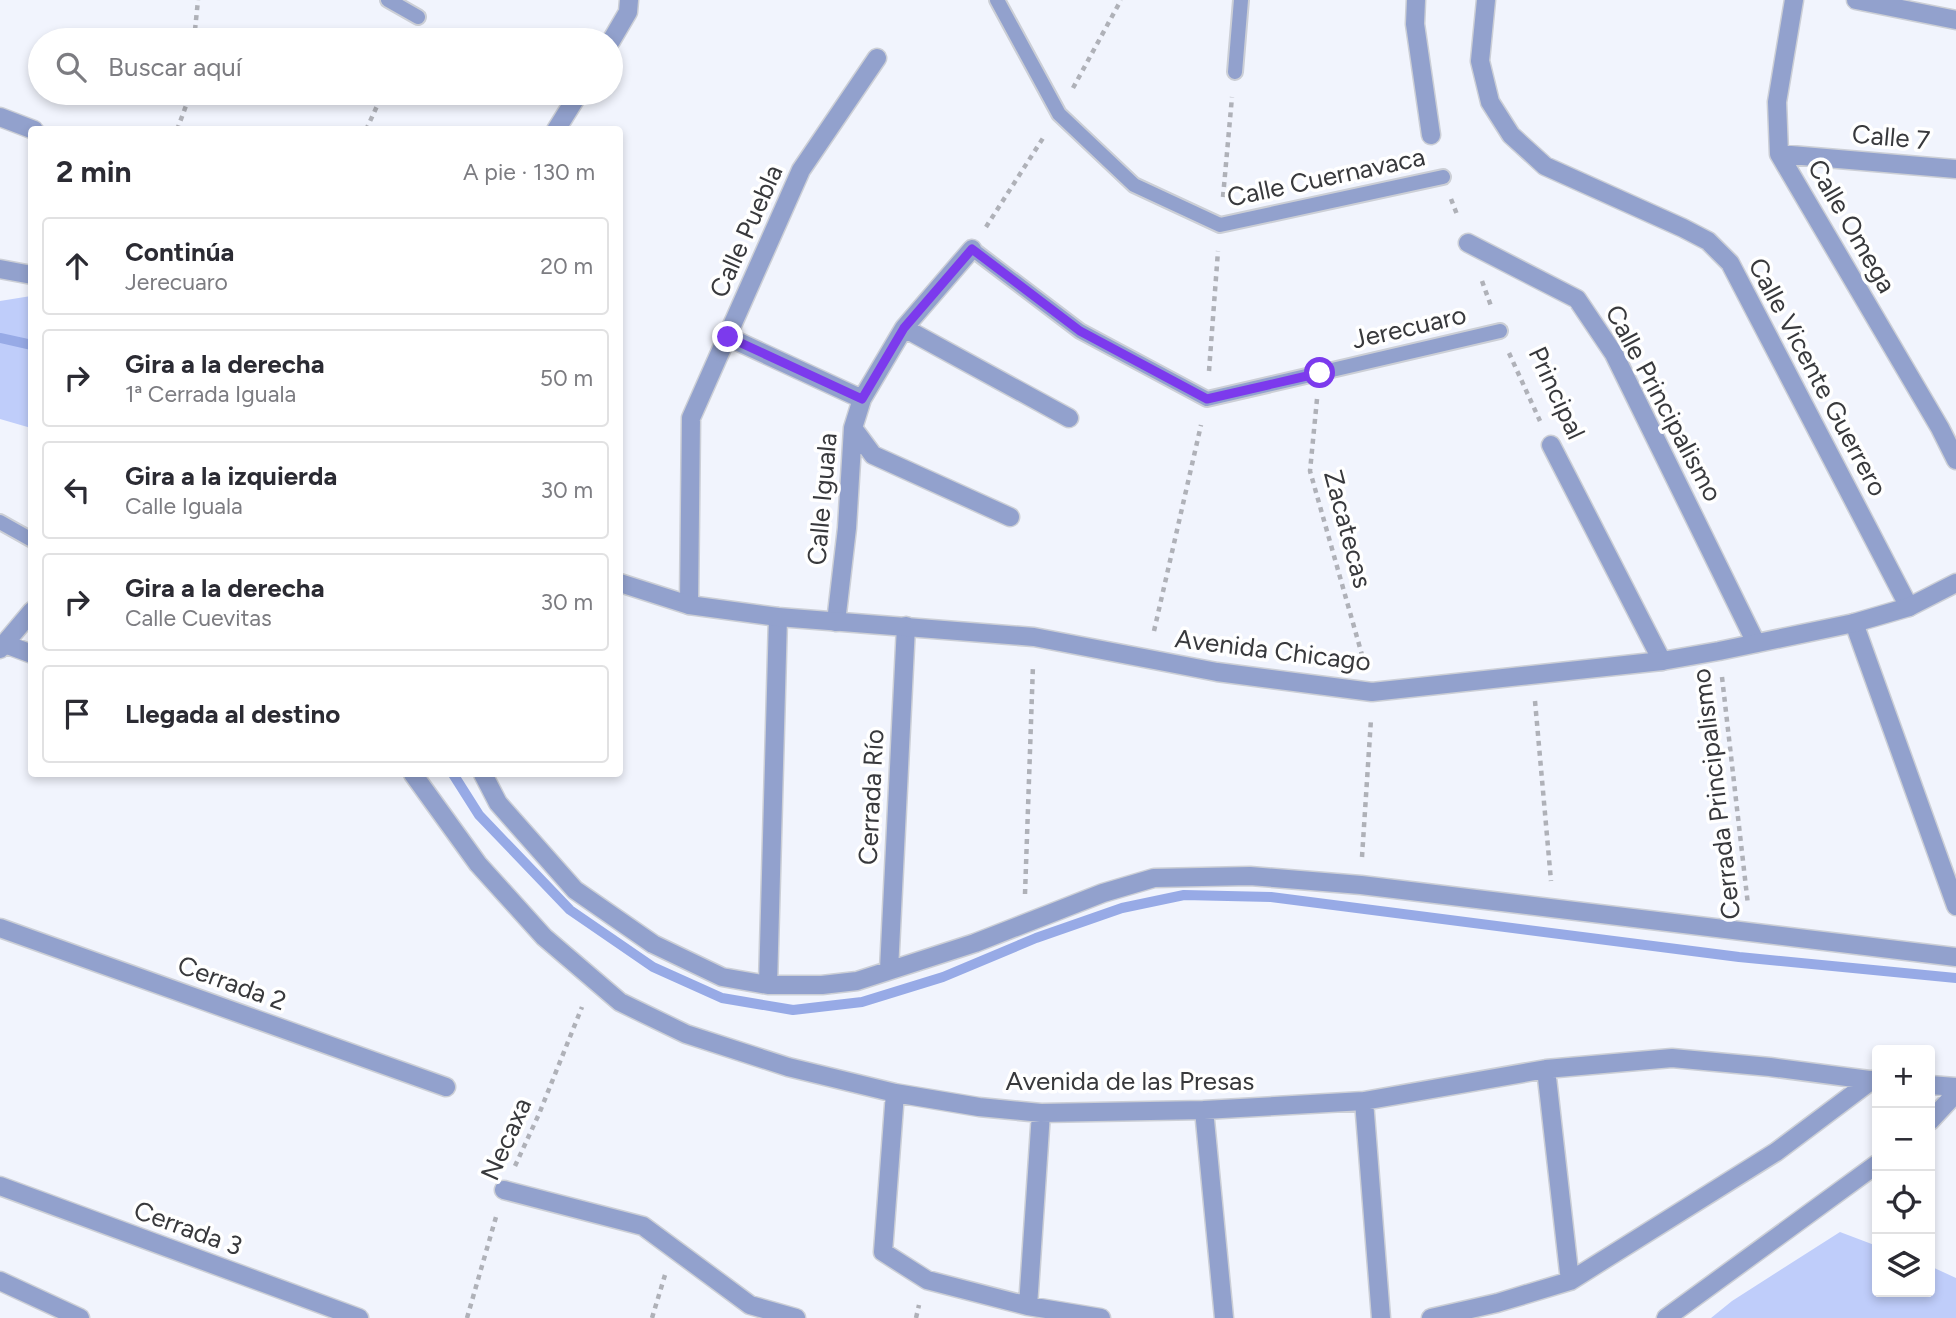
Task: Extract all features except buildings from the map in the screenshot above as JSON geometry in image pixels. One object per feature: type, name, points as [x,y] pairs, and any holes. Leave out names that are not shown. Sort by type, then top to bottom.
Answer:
[{"type":"street","points":[[619,28],[628,12],[629,0]]},
{"type":"street","points":[[1416,0],[1415,24],[1431,135]]},
{"type":"street","name":"Calle Vicente Guerrero","points":[[1486,0],[1480,61],[1490,102],[1511,135],[1545,166],[1684,228],[1708,241],[1730,263],[1909,607]]},
{"type":"street","name":"Calle Omega","points":[[1794,0],[1777,102],[1779,154],[1948,425],[1956,460]]},
{"type":"street","points":[[1856,0],[1956,20]]},
{"type":"street","name":"Calle Puebla","points":[[689,605],[691,418],[801,170],[877,58]]},
{"type":"street","points":[[558,126],[572,105]]},
{"type":"street","points":[[0,117],[28,128]]},
{"type":"street","name":"Calle 7","points":[[1779,154],[1956,169]]},
{"type":"street","name":"Calle Principalismo","points":[[1468,243],[1577,299],[1614,354],[1756,643]]},
{"type":"street","name":"Calle Iguala","points":[[836,622],[847,528],[853,428],[862,399],[904,328],[972,249]]},
{"type":"street","points":[[0,268],[28,274]]},
{"type":"street","points":[[904,328],[1069,418]]},
{"type":"street","points":[[728,337],[862,399]]},
{"type":"street","points":[[853,428],[873,455],[1010,517]]},
{"type":"street","name":"Principal","points":[[1551,444],[1662,661]]},
{"type":"street","name":"Avenida Chicago","points":[[623,584],[689,605],[778,617],[1034,637],[1217,672],[1372,692],[1662,661],[1719,651],[1854,623],[1909,607],[1956,583]]},
{"type":"street","points":[[28,616],[2,647],[28,653]]},
{"type":"street","points":[[768,985],[778,617]]},
{"type":"street","points":[[1854,623],[1956,906]]},
{"type":"street","name":"Cerrada Río","points":[[889,971],[906,626]]},
{"type":"street","name":"Avenida de las Presas","points":[[415,777],[478,864],[544,937],[620,1002],[687,1034],[788,1067],[895,1093],[979,1107],[1041,1113],[1204,1110],[1364,1101],[1546,1069],[1672,1058],[1872,1081]]},
{"type":"street","points":[[485,777],[499,803],[575,890],[653,944],[722,977],[768,985],[822,985],[857,981],[975,943],[1103,893],[1154,878],[1250,876],[1360,885],[1956,957]]},
{"type":"street","name":"Cerrada 2","points":[[0,928],[446,1087]]},
{"type":"street","points":[[1546,1069],[1570,1281]]},
{"type":"street","points":[[1431,1318],[1497,1303],[1570,1281],[1776,1152],[1872,1083]]},
{"type":"street","points":[[1935,1086],[1956,1090],[1935,1115]]},
{"type":"street","points":[[895,1093],[883,1252],[927,1280],[1028,1306],[1101,1318]]},
{"type":"street","points":[[1364,1101],[1381,1318]]},
{"type":"street","points":[[1204,1110],[1224,1318]]},
{"type":"street","points":[[1028,1306],[1041,1113]]},
{"type":"street","points":[[1666,1318],[1872,1168]]},
{"type":"street","name":"Cerrada 3","points":[[0,1186],[359,1318]]},
{"type":"street","points":[[504,1190],[643,1226],[750,1305],[796,1318]]},
{"type":"street","points":[[0,1281],[80,1318]]},
{"type":"lane","points":[[388,0],[418,17]]},
{"type":"lane","name":"Calle Cuernavaca","points":[[997,0],[1059,114],[1134,185],[1220,225],[1443,177]]},
{"type":"lane","points":[[1235,72],[1241,0]]},
{"type":"lane","name":"Jerecuaro","points":[[972,249],[1080,331],[1207,399],[1500,331]]},
{"type":"lane","points":[[0,522],[28,538]]},
{"type":"path","points":[[195,28],[198,0]]},
{"type":"path","points":[[178,126],[186,105]]},
{"type":"path","points":[[368,126],[377,105]]},
{"type":"path","name":"Principal","points":[[1443,177],[1500,331],[1551,444]]},
{"type":"path","name":"Zacatecas","points":[[1320,373],[1310,471],[1372,692],[1360,885]]},
{"type":"path","points":[[1024,923],[1034,637]]},
{"type":"path","name":"Cerrada Principalismo","points":[[1719,651],[1751,934]]},
{"type":"path","points":[[1533,676],[1553,910]]},
{"type":"path","name":"Necaxa","points":[[467,1318],[504,1190],[539,1114],[593,980]]},
{"type":"path","points":[[652,1318],[672,1248]]},
{"type":"shaded area","points":[[28,297],[28,427],[0,419],[0,301]]},
{"type":"shaded area","points":[[1840,1232],[1872,1244],[1872,1297],[1935,1297],[1935,1268],[1956,1278],[1956,1318],[1711,1318],[1732,1301]]},
{"type":"waterway","points":[[0,338],[28,344]]},
{"type":"waterway","points":[[455,777],[479,815],[570,910],[653,967],[722,998],[793,1010],[862,1002],[943,977],[1036,938],[1122,908],[1184,895],[1271,897],[1739,957],[1956,978]]},
{"type":"route","points":[[728,337],[862,399],[904,328],[972,249],[1080,331],[1207,399],[1320,373]]}]
